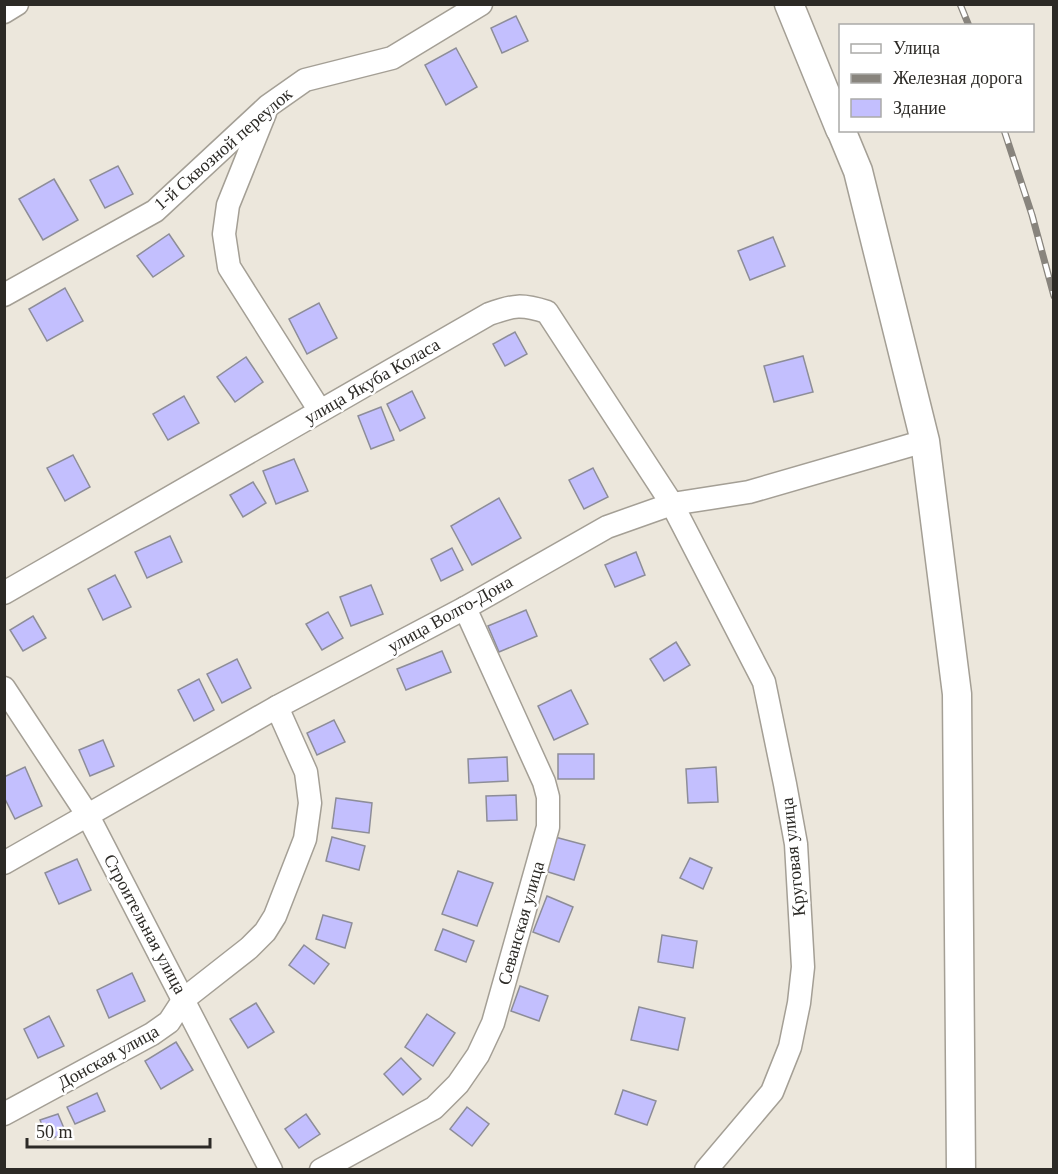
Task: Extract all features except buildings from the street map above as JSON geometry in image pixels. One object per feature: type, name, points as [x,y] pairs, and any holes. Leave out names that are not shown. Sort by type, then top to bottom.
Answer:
[{"type":"street","points":[[4,12],[17,4]]},
{"type":"street","name":"1-й Сквозной переулок","points":[[4,296],[155,211],[268,106],[305,80],[392,58],[480,4]]},
{"type":"street","points":[[789,4],[839,125]]},
{"type":"street","points":[[268,106],[228,205],[224,234],[230,267],[320,411]]},
{"type":"street","points":[[842,132],[858,171],[925,441],[957,694],[961,1170]]},
{"type":"street","name":"улица Якуба Коласа","points":[[4,593],[489,314],[508,307],[527,305],[547,312],[672,504]]},
{"type":"street","name":"улица Волго-Дона","points":[[4,863],[277,707],[465,608],[607,527],[672,504],[749,492],[925,441]]},
{"type":"street","name":"Круговая улица","points":[[672,504],[764,681],[796,844],[803,967],[790,1047],[772,1092],[706,1170]]},
{"type":"street","name":"Севанская улица","points":[[321,1170],[434,1108],[458,1084],[478,1055],[493,1023],[548,827],[548,797],[544,782],[465,608]]},
{"type":"street","name":"Строительная улица","points":[[4,688],[87,814],[271,1170]]},
{"type":"street","name":"Донская улица","points":[[4,1114],[152,1034],[169,1022],[184,999],[249,948],[265,932],[275,916],[305,839],[310,803],[306,772],[277,707]]},
{"type":"railway","points":[[960,4],[968,24]]},
{"type":"railway","points":[[1005,132],[1032,215],[1054,296]]}]
